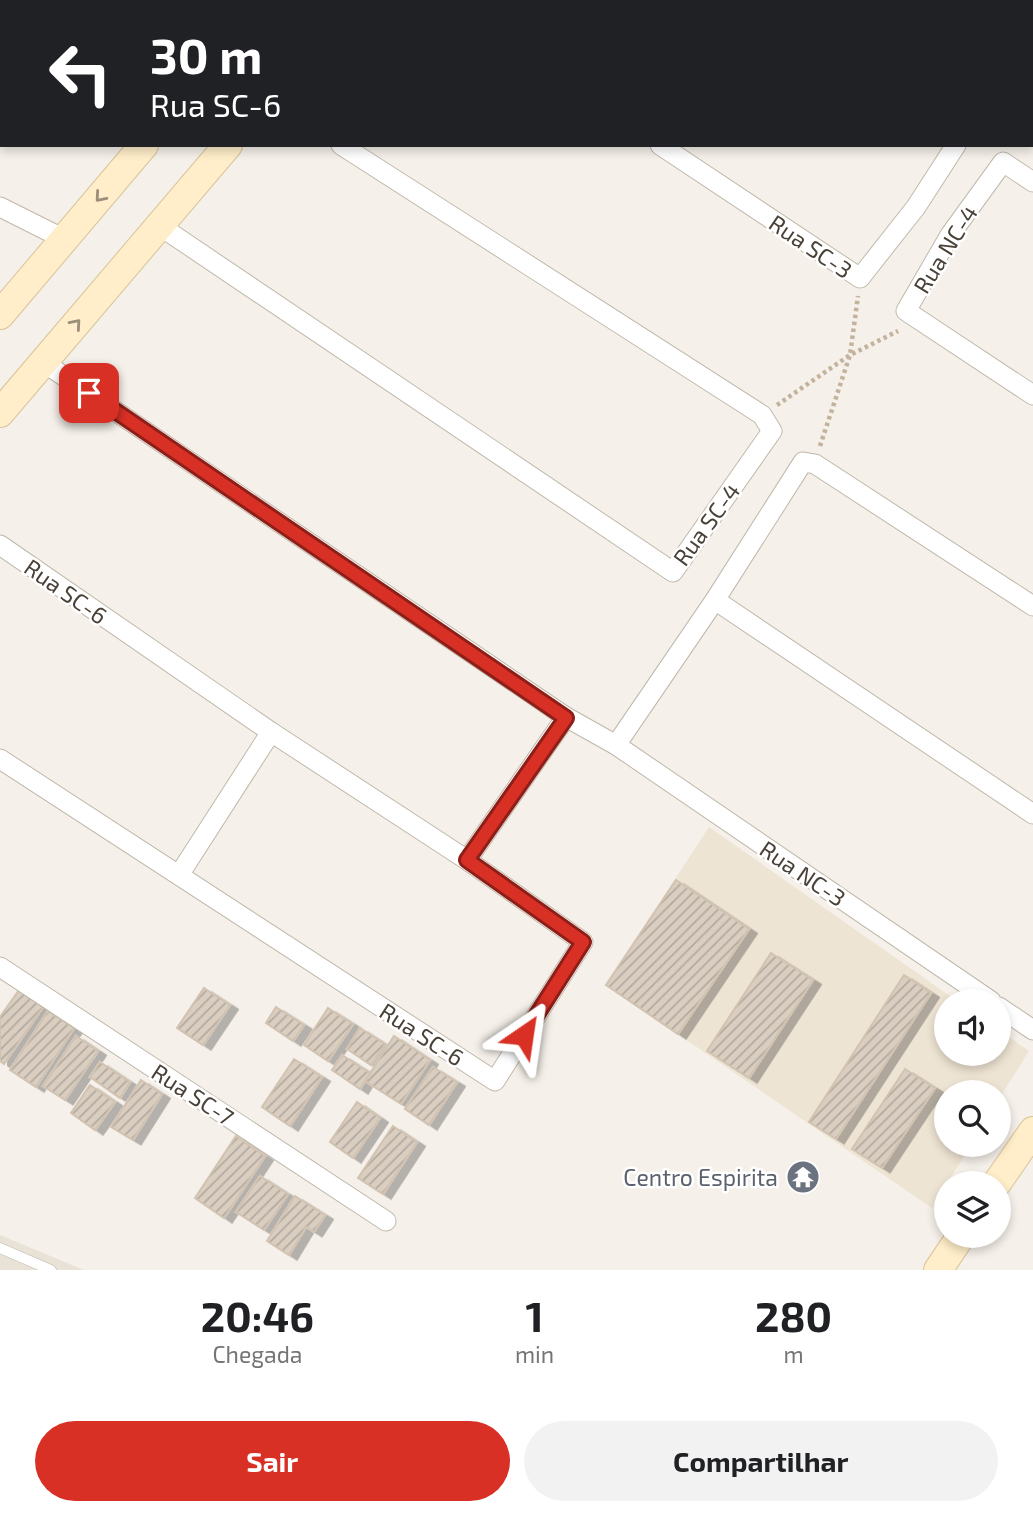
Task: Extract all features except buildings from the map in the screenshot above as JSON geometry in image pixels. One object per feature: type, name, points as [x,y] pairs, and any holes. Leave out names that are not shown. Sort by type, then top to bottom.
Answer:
[{"type":"street","points":[[0,315],[142,147]]},
{"type":"street","points":[[0,412],[226,147]]},
{"type":"street","points":[[344,147],[762,415]]},
{"type":"street","name":"Rua SC-3","points":[[663,147],[860,278],[916,207],[955,147]]},
{"type":"street","name":"Rua NC-4","points":[[1033,182],[1003,162],[950,235],[906,311],[1033,395]]},
{"type":"street","points":[[0,207],[64,239]]},
{"type":"street","name":"Rua SC-4","points":[[160,226],[673,572],[772,431],[762,415]]},
{"type":"street","name":"Rua NC-3","points":[[43,362],[566,718],[616,745],[973,989]]},
{"type":"street","points":[[616,745],[715,600],[803,461],[815,464],[1033,606]]},
{"type":"street","name":"Rua SC-6","points":[[0,545],[271,732],[467,860],[583,942],[495,1082],[0,759]]},
{"type":"street","points":[[715,600],[1033,814]]},
{"type":"street","points":[[467,860],[566,718]]},
{"type":"street","points":[[179,875],[271,732]]},
{"type":"street","name":"Rua SC-7","points":[[0,967],[386,1221]]},
{"type":"street","points":[[1011,1015],[1033,1030]]},
{"type":"street","points":[[1005,1171],[1033,1131]]},
{"type":"street","points":[[938,1270],[953,1248]]},
{"type":"lane","points":[[0,1248],[51,1270]]},
{"type":"path","points":[[815,464],[850,355],[860,278]]},
{"type":"path","points":[[762,415],[850,355],[920,320]]},
{"type":"shaded area","points":[[709,827],[940,989],[934,989],[934,1066],[1011,1066],[1011,1038],[1029,1051],[1011,1080],[934,1080],[934,1157],[964,1157],[955,1171],[934,1171],[932,1208],[606,985]]},
{"type":"shaded area","points":[[0,1235],[84,1270],[0,1270]]},
{"type":"place","name":"Centro Espirita","points":[[803,1177]]},
{"type":"route","points":[[89,393],[566,718],[467,860],[583,942],[524,1035]]}]
